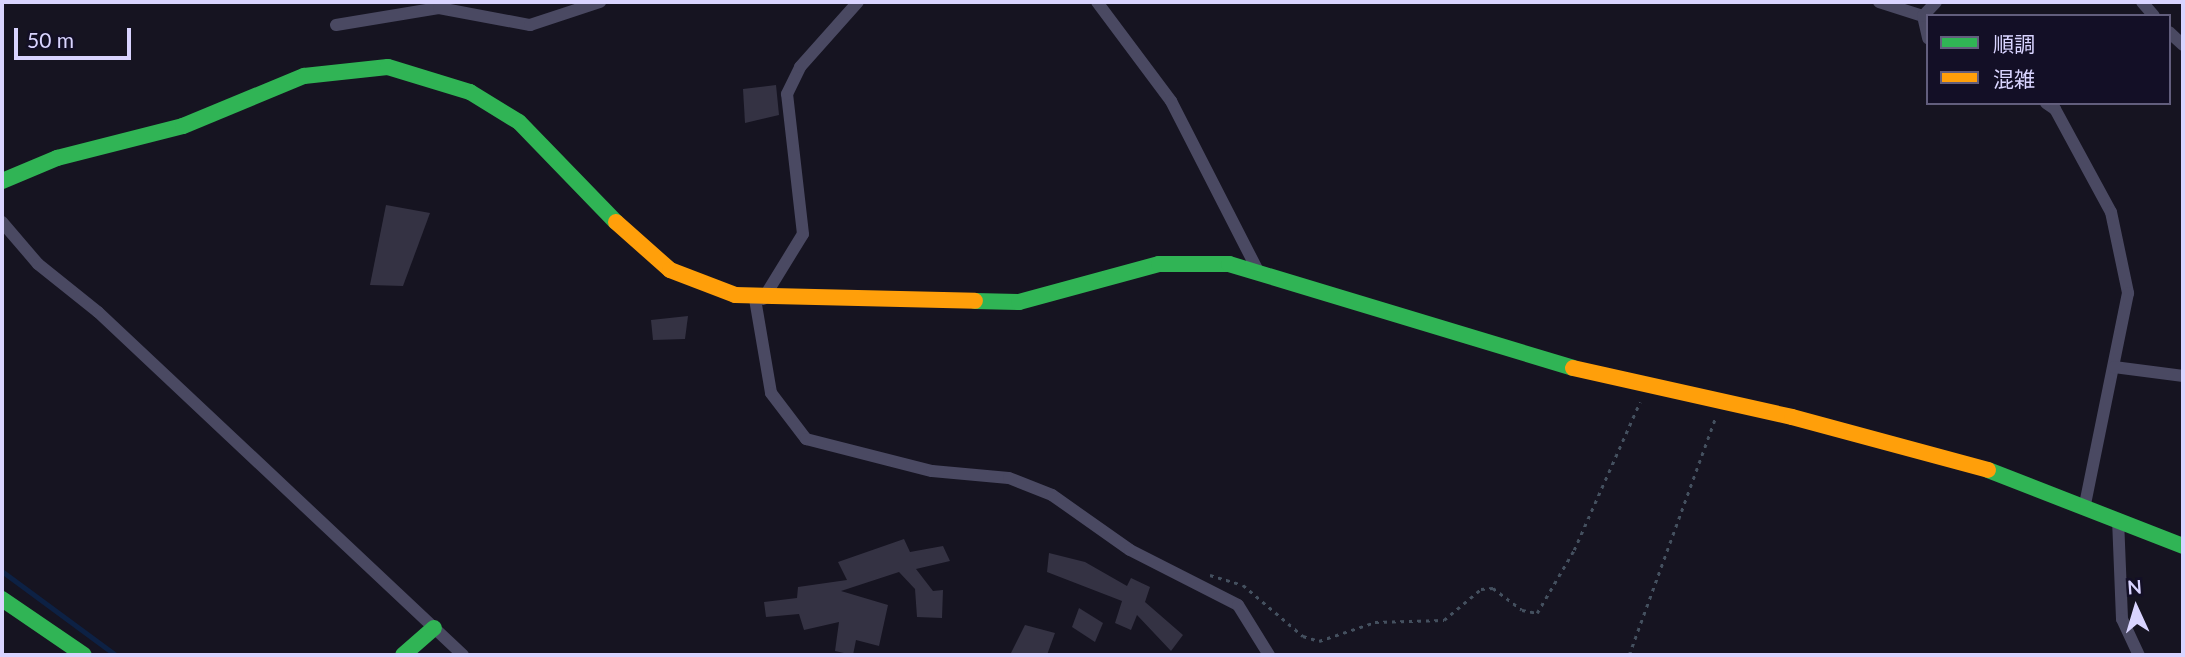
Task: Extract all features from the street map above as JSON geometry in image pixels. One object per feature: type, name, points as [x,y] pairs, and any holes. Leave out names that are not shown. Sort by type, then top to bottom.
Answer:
[{"type":"main road","points":[[2,181],[57,158],[183,126],[304,76],[388,67],[470,92],[519,121],[654,258],[704,285],[759,299],[1019,302],[1158,264],[1196,261],[1258,271],[1645,389],[1720,404],[1972,464],[2085,505],[2183,546]]},
{"type":"main road","points":[[2,599],[85,655]]},
{"type":"main road","points":[[403,655],[434,628]]},
{"type":"street","points":[[336,25],[439,8],[530,25],[600,2]]},
{"type":"street","points":[[858,2],[800,67],[787,94],[803,234],[759,299],[771,393],[806,439],[932,471],[1009,478],[1052,495],[1130,550],[1201,581],[1238,606],[1269,655]]},
{"type":"street","points":[[1097,2],[1171,100],[1258,271]]},
{"type":"street","points":[[1879,2],[1923,16]]},
{"type":"street","points":[[1923,16],[1936,2]]},
{"type":"street","points":[[1923,16],[1926,29]]},
{"type":"street","points":[[2049,105],[2055,109],[2111,212],[2128,293],[2085,505]]},
{"type":"street","points":[[2,222],[38,264],[98,312],[463,655]]},
{"type":"street","points":[[2114,367],[2183,376]]},
{"type":"street","points":[[2118,519],[2122,619],[2139,655]]},
{"type":"path","points":[[1201,581],[1212,573],[1243,585],[1303,636],[1320,641],[1375,622],[1444,620],[1481,589],[1493,588],[1522,610],[1544,610],[1645,389]]},
{"type":"path","points":[[1629,655],[1720,404]]},
{"type":"building","points":[[776,85],[779,115],[745,123],[743,89]]},
{"type":"building","points":[[386,205],[430,213],[403,286],[370,285]]},
{"type":"building","points":[[688,316],[685,339],[653,340],[651,320]]},
{"type":"building","points":[[904,539],[910,552],[943,546],[950,561],[916,569],[933,591],[943,590],[942,618],[917,617],[915,589],[899,572],[841,591],[888,605],[879,646],[856,640],[853,655],[835,651],[839,622],[804,630],[799,614],[766,617],[764,602],[797,598],[798,587],[847,580],[838,562]]},
{"type":"building","points":[[1049,553],[1085,562],[1127,586],[1131,578],[1150,587],[1145,602],[1183,635],[1171,651],[1137,615],[1131,630],[1115,623],[1122,601],[1047,572]]},
{"type":"building","points":[[1079,608],[1103,623],[1095,642],[1072,627]]},
{"type":"building","points":[[1025,625],[1055,633],[1047,655],[1010,655]]},
{"type":"waterway","points":[[2,571],[116,655]]},
{"type":"traffic: fast","points":[[2,181],[57,158],[183,126],[304,76],[388,67],[470,92],[519,122],[616,222]]},
{"type":"traffic: fast","points":[[975,301],[1019,302],[1159,264],[1229,264],[1573,368]]},
{"type":"traffic: fast","points":[[1988,470],[2183,546]]},
{"type":"traffic: fast","points":[[2,599],[84,655]]},
{"type":"traffic: fast","points":[[403,655],[434,628]]},
{"type":"traffic: slow","points":[[616,222],[670,270],[735,295],[975,301]]},
{"type":"traffic: slow","points":[[1573,368],[1792,417],[1988,470]]}]
